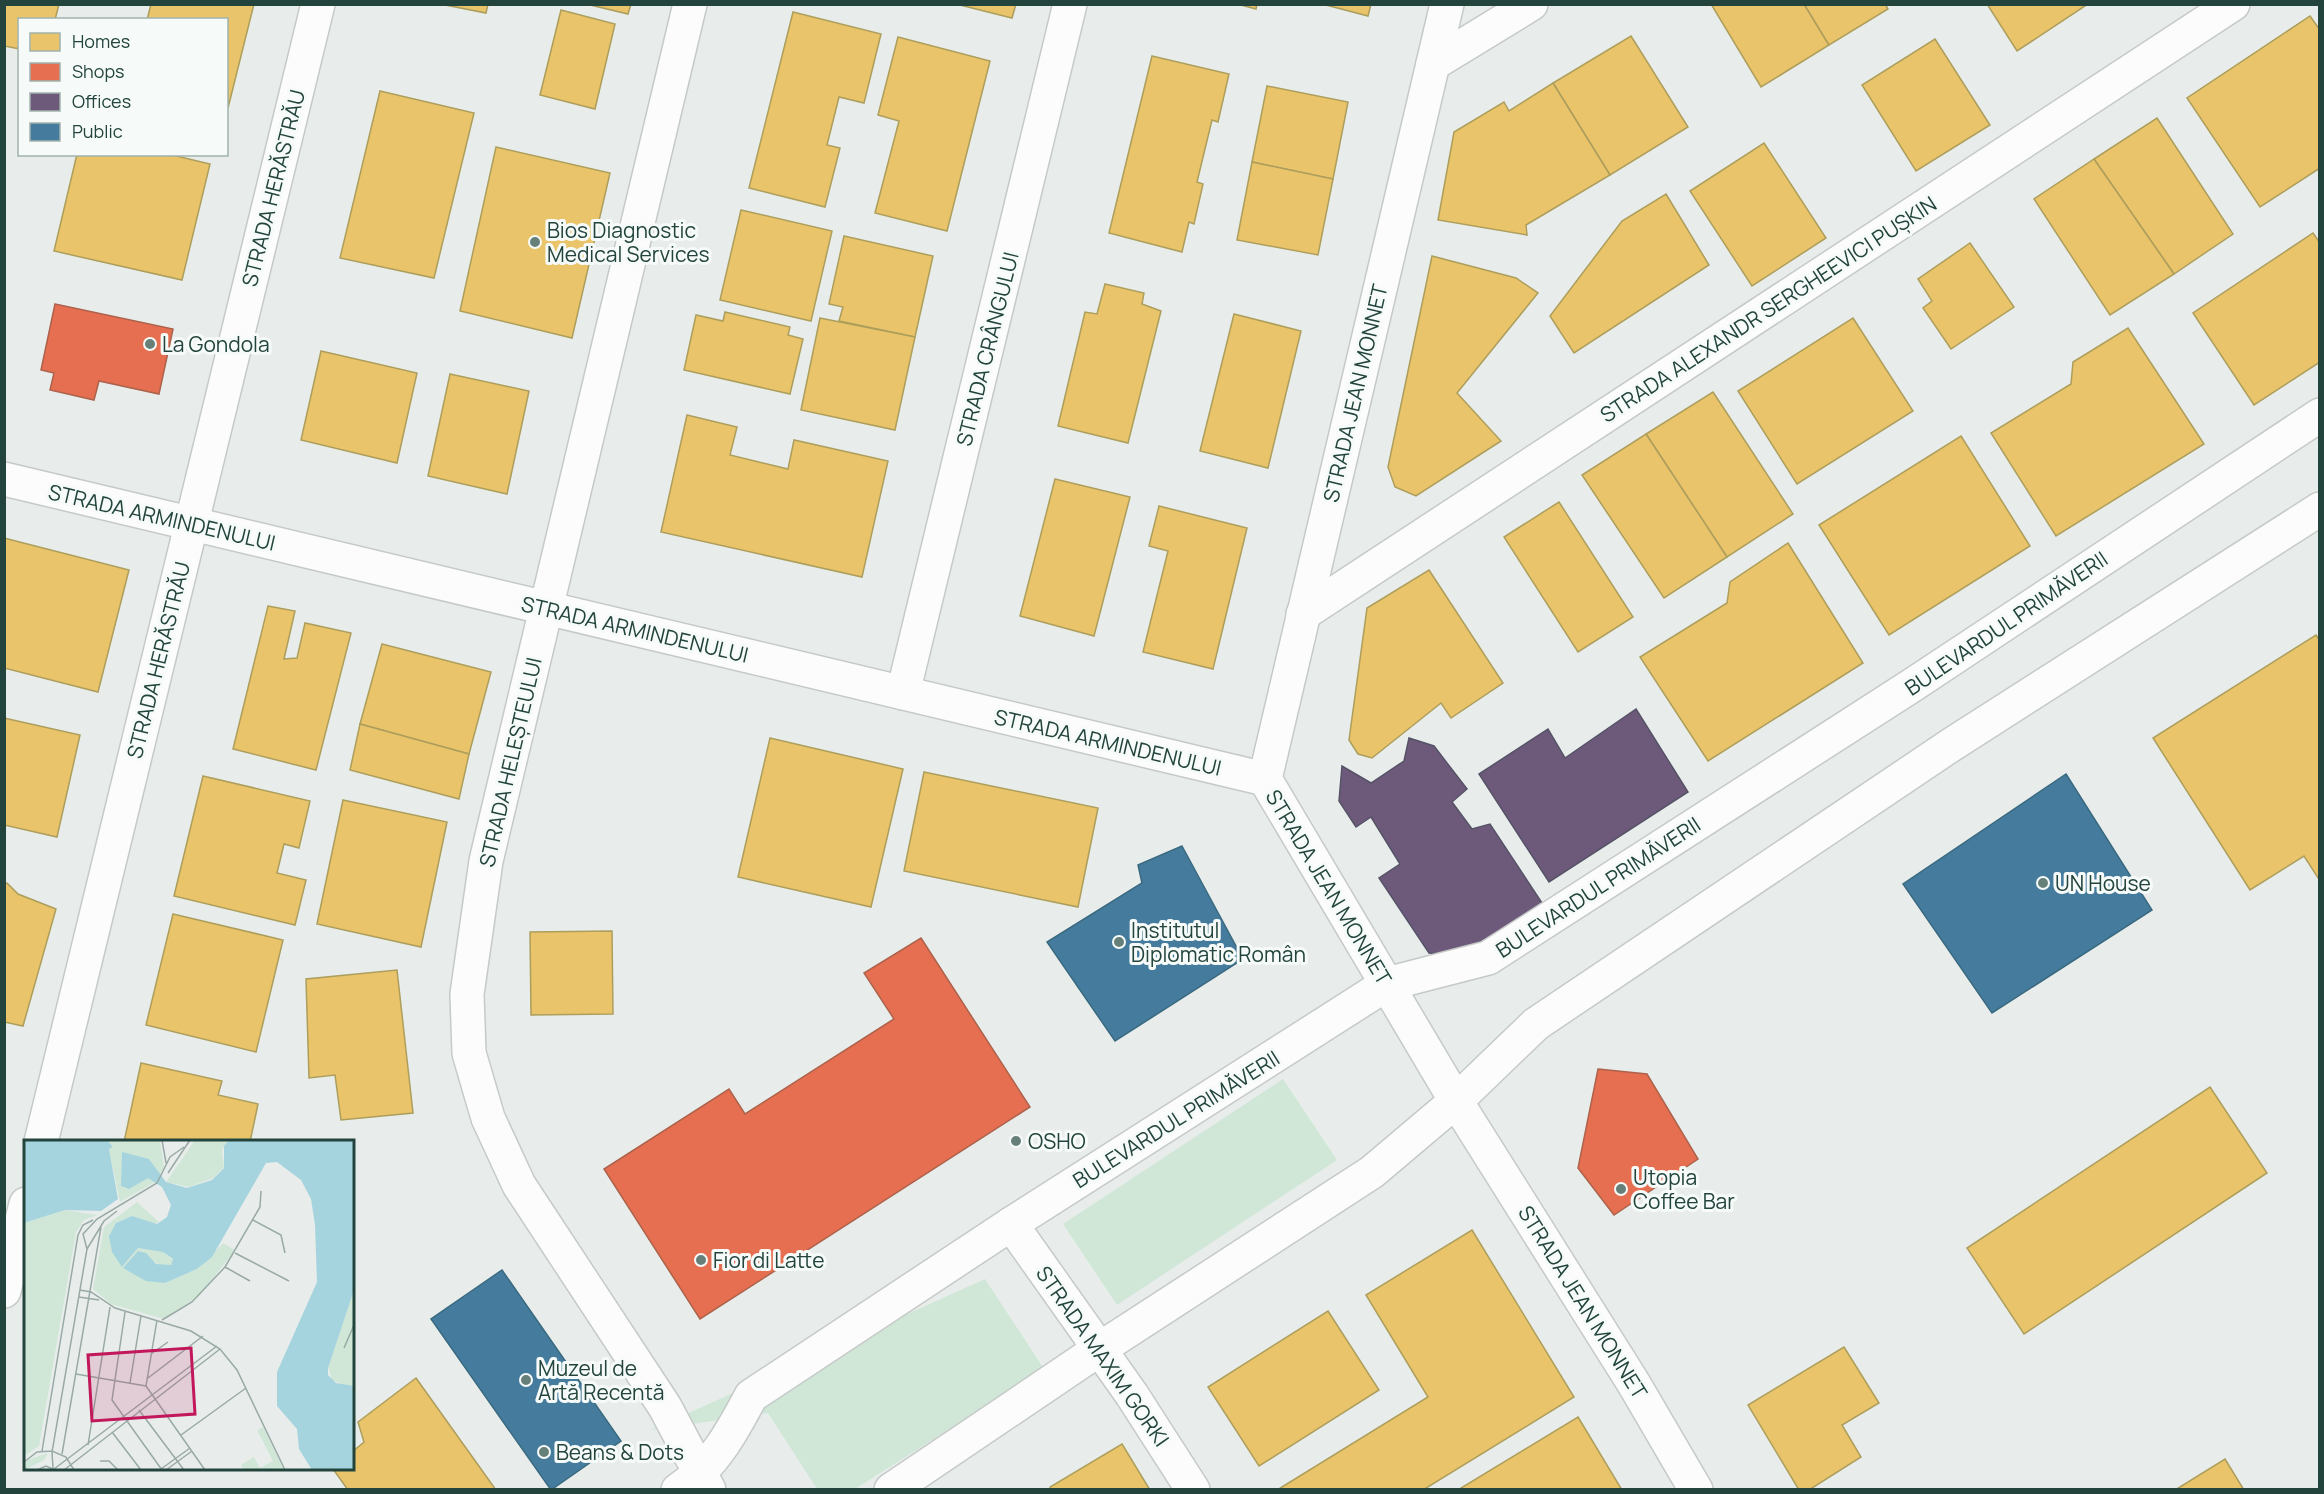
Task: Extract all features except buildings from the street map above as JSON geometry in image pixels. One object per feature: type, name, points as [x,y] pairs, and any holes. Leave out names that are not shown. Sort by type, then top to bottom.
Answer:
[{"type":"street","name":"STRADA HERĂSTRĂU","points":[[41,1140],[318,4]]},
{"type":"street","name":"STRADA HELEȘTEULUI","points":[[690,4],[486,861],[467,994],[469,1053],[488,1118],[519,1185],[664,1407],[695,1485]]},
{"type":"street","name":"STRADA CRÂNGULUI","points":[[903,693],[1070,4]]},
{"type":"street","name":"STRADA JEAN MONNET","points":[[1447,4],[1265,779],[1456,1101],[1559,1263],[1696,1490]]},
{"type":"street","points":[[1433,64],[1531,4]]},
{"type":"street","name":"STRADA ALEXANDR SERGHEEVICI PUȘKIN","points":[[1303,614],[2232,4]]},
{"type":"street","name":"BULEVARDUL PRIMĂVERII","points":[[695,1485],[731,1434],[751,1396],[1011,1224],[1387,984],[1488,958],[1911,686],[2319,415]]},
{"type":"street","name":"STRADA ARMINDENULUI","points":[[4,479],[1265,779]]},
{"type":"street","points":[[891,1490],[1098,1350],[1372,1172],[1456,1101],[1536,1024],[1951,745],[2319,509]]},
{"type":"street","points":[[4,1291],[24,1212]]},
{"type":"street","name":"STRADA MAXIM GORKI","points":[[1011,1224],[1132,1395],[1193,1490]]},
{"type":"green space","points":[[1283,1079],[1337,1160],[1117,1305],[1063,1224]]},
{"type":"green space","points":[[985,1279],[1044,1369],[855,1489],[817,1489],[768,1413],[651,1430]]},
{"type":"place","name":"Bios Diagnostic Medical Services","points":[[535,242]]},
{"type":"place","name":"La Gondola","points":[[150,344]]},
{"type":"place","name":"UN House","points":[[2043,883]]},
{"type":"place","name":"Institutul Diplomatic Român","points":[[1119,942]]},
{"type":"place","name":"OSHO","points":[[1016,1141]]},
{"type":"place","name":"Utopia Coffee Bar","points":[[1621,1189]]},
{"type":"place","name":"Fior di Latte","points":[[701,1260]]},
{"type":"place","name":"Muzeul de Artă Recentă","points":[[526,1380]]},
{"type":"place","name":"Beans & Dots","points":[[544,1452]]}]
